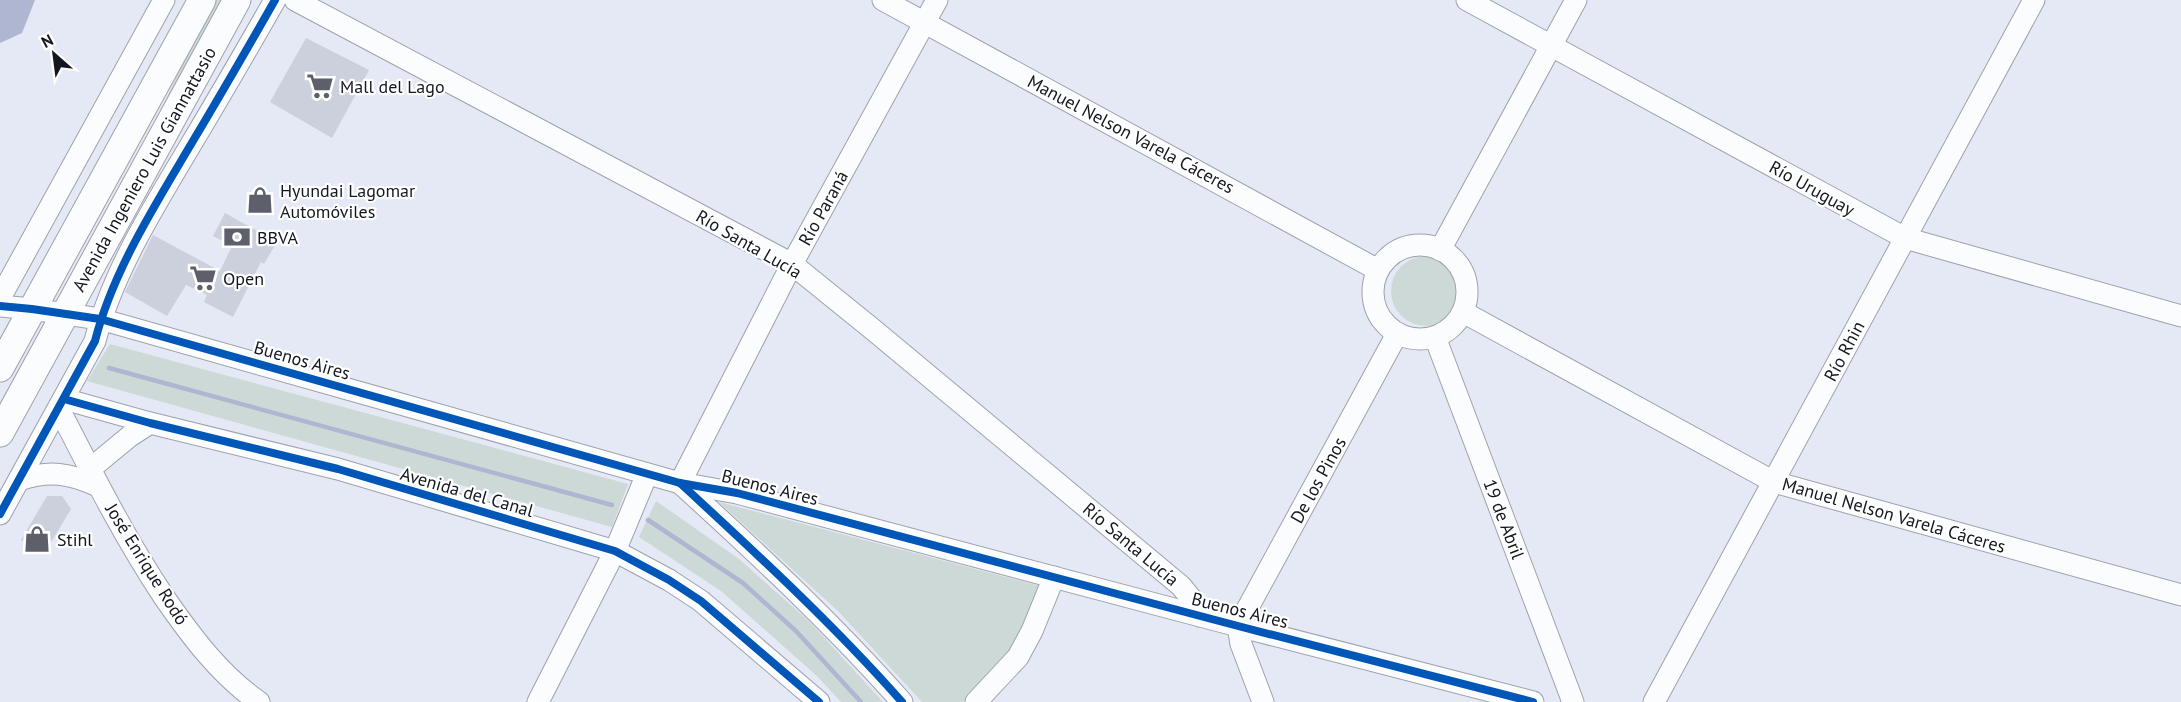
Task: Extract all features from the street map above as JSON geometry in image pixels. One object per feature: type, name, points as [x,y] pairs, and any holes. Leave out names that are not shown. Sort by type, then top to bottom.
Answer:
[{"type":"main road","name":"Avenida Ingeniero Luis Giannattasio","points":[[0,368],[202,0]]},
{"type":"main road","name":"Avenida Ingeniero Luis Giannattasio","points":[[0,433],[237,0]]},
{"type":"street","points":[[0,298],[164,0]]},
{"type":"street","name":"Avenida Ingeniero Luis Giannattasio","points":[[0,514],[95,341],[100,319],[110,294],[153,208],[275,0]]},
{"type":"street","name":"Río Santa Lucía","points":[[295,0],[792,264],[1181,586],[1194,602],[1200,616]]},
{"type":"street","name":"Manuel Nelson Varela Cáceres","points":[[883,0],[1378,270]]},
{"type":"street","name":"Río Paraná","points":[[680,483],[792,264],[937,0]]},
{"type":"street","name":"Río Uruguay","points":[[1467,0],[1905,238],[2181,316]]},
{"type":"street","points":[[1440,250],[1576,0]]},
{"type":"street","name":"Río Rhin","points":[[1654,702],[2034,0]]},
{"type":"street","points":[[142,175],[153,208]]},
{"type":"street","points":[[1427,246],[1440,250],[1452,258],[1461,270],[1466,284],[1467,298],[1463,312],[1446,332],[1435,337],[1409,338],[1397,334],[1386,325],[1375,306],[1374,284],[1378,270],[1387,259],[1405,248],[1427,246]]},
{"type":"street","name":"Buenos Aires","points":[[0,306],[100,319],[680,483],[737,493],[1533,702]]},
{"type":"street","name":"Manuel Nelson Varela Cáceres","points":[[1463,312],[1774,482],[2181,595]]},
{"type":"street","name":"De los Pinos","points":[[1238,626],[1397,334]]},
{"type":"street","name":"19 de Abril","points":[[1435,337],[1573,702]]},
{"type":"street","name":"Avenida del Canal","points":[[62,404],[338,469],[615,551],[661,575],[701,601],[819,702]]},
{"type":"street","name":"José Enrique Rodó","points":[[62,404],[94,478],[144,566],[179,618],[215,664],[241,690],[259,702]]},
{"type":"street","points":[[19,480],[38,474],[94,478],[130,436],[150,423]]},
{"type":"street","points":[[538,702],[615,551],[647,474]]},
{"type":"street","points":[[680,483],[792,586],[853,646],[902,702]]},
{"type":"street","points":[[976,702],[1018,657],[1032,631],[1054,577]]},
{"type":"street","points":[[1238,626],[1241,644],[1263,702]]},
{"type":"shaded area","points":[[212,0],[225,0],[79,269],[74,268],[160,112]]},
{"type":"shaded area","points":[[1419,256],[1433,256],[1446,262],[1455,271],[1461,284],[1459,304],[1451,316],[1433,326],[1419,326],[1406,320],[1397,311],[1391,298],[1391,284],[1397,271],[1406,262]]},
{"type":"shaded area","points":[[110,344],[628,484],[612,527],[87,381]]},
{"type":"shaded area","points":[[656,501],[739,559],[810,622],[883,702],[841,702],[817,676],[721,591],[639,537]]},
{"type":"shaded area","points":[[719,502],[1044,587],[1012,662],[963,702],[922,702],[839,612]]},
{"type":"water","points":[[0,0],[35,0],[22,33],[0,43]]},
{"type":"building","name":"Mall del Lago","points":[[306,38],[369,70],[332,138],[270,102]]},
{"type":"building","points":[[225,213],[277,242],[264,264],[261,262],[233,317],[204,302],[207,295],[186,285],[167,316],[125,292],[153,235],[220,271],[232,246],[213,236]]},
{"type":"building","points":[[47,496],[62,496],[71,509],[44,554],[21,540]]},
{"type":"waterway","points":[[109,368],[612,505]]},
{"type":"waterway","points":[[648,520],[743,583],[796,631],[861,702]]},
{"type":"cycle path","points":[[0,514],[95,341],[102,316],[134,243],[275,0]]},
{"type":"cycle path","points":[[0,306],[100,319],[680,483],[737,493],[1533,702]]},
{"type":"cycle path","points":[[64,399],[150,423],[338,469],[615,551],[669,580],[701,601],[819,702]]},
{"type":"cycle path","points":[[680,483],[822,617],[902,702]]},
{"type":"place","name":"Mall del Lago","points":[[320,86]]},
{"type":"place","name":"Hyundai Lagomar Automóviles","points":[[260,200]]},
{"type":"place","name":"BBVA","points":[[237,237]]},
{"type":"place","name":"Open","points":[[203,278]]},
{"type":"place","name":"Stihl","points":[[37,539]]}]
